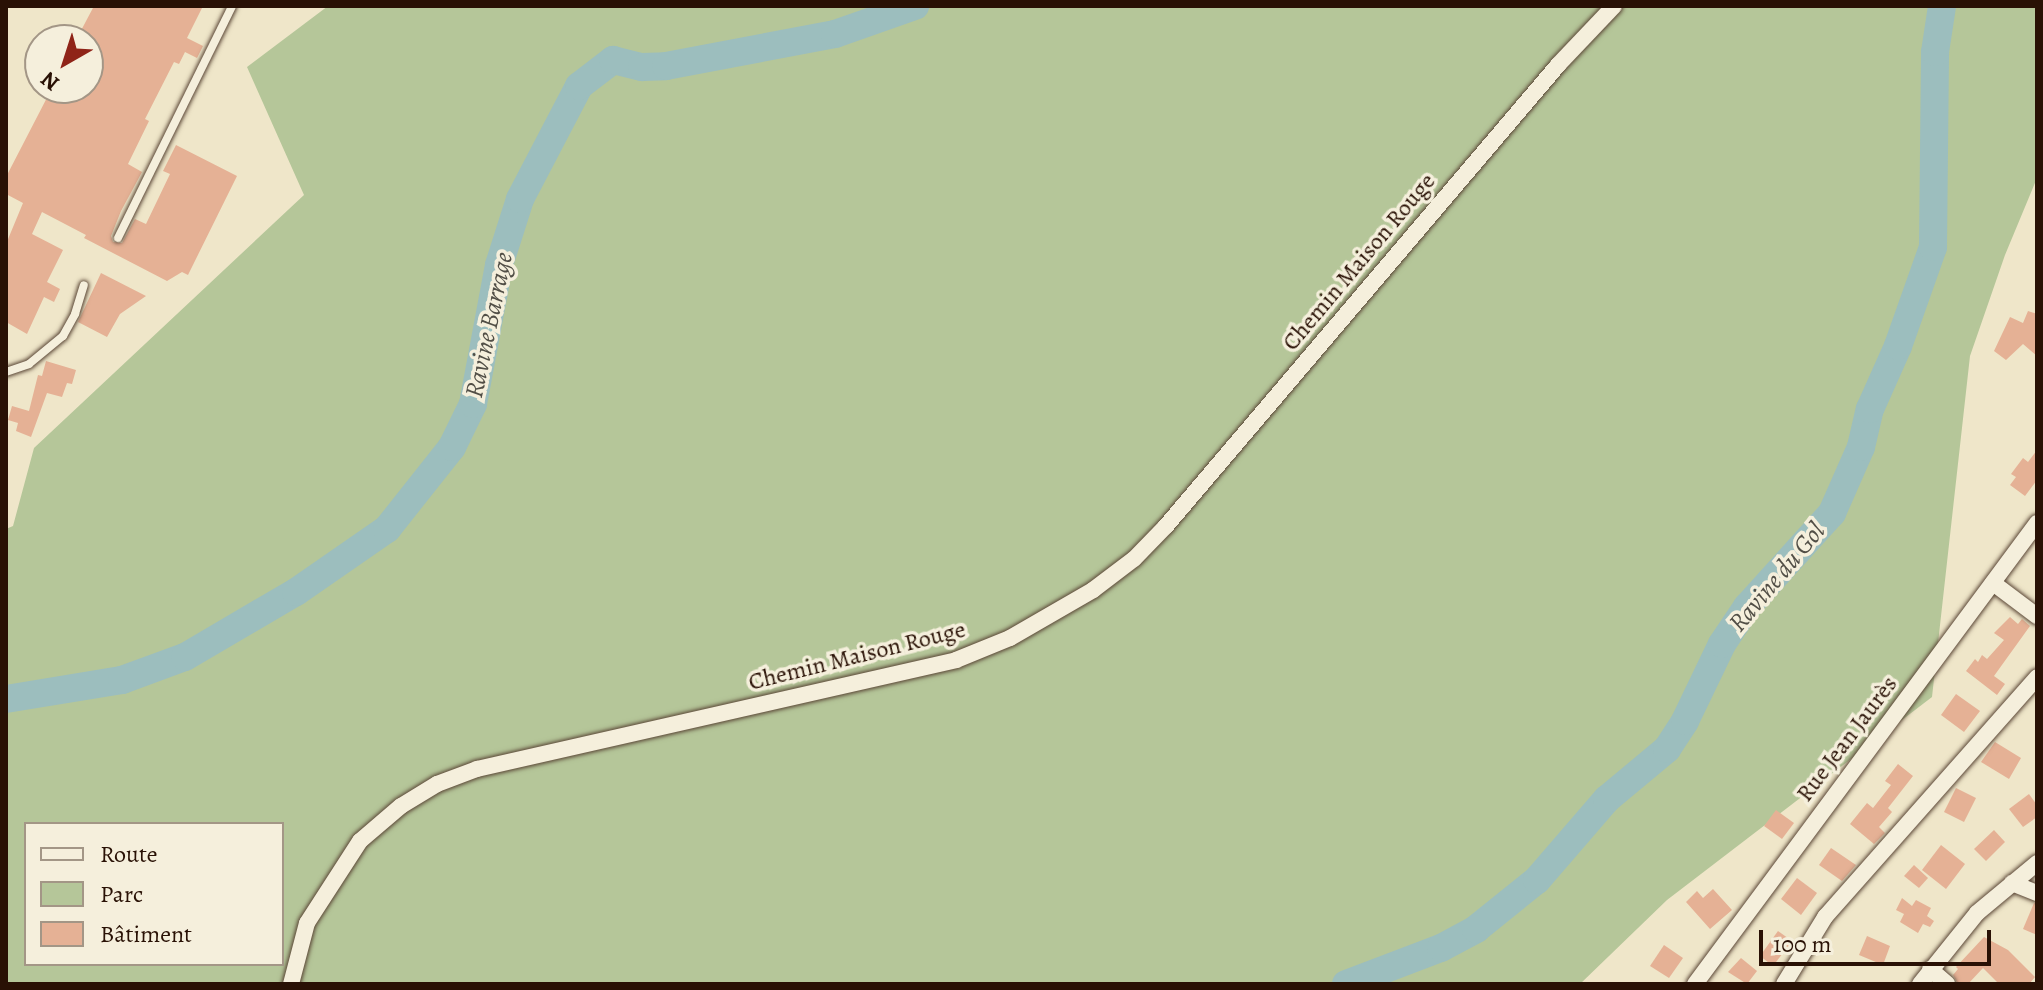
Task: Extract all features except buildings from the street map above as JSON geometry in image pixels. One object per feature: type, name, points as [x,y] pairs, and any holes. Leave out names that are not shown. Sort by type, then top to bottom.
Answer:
[{"type":"street","name":"Chemin Maison Rouge","points":[[291,984],[307,923],[360,841],[401,806],[437,784],[477,769],[956,660],[1010,638],[1093,590],[1134,559],[1166,526],[1558,65],[1614,6]]},
{"type":"street","name":"Rue Jean Jaurès","points":[[1695,984],[2037,523]]},
{"type":"street","points":[[1993,583],[2037,616]]},
{"type":"street","points":[[1784,984],[1825,917],[2037,677]]},
{"type":"street","points":[[1920,984],[1977,913],[2037,863]]},
{"type":"street","points":[[2012,883],[2037,893]]},
{"type":"street","points":[[1930,969],[1947,984]]},
{"type":"lane","points":[[118,238],[232,6]]},
{"type":"lane","points":[[6,372],[29,364],[63,336],[75,314],[84,285]]},
{"type":"green space","points":[[328,6],[2037,6],[2037,178],[2005,255],[1970,356],[1932,697],[1667,900],[1580,984],[6,984],[6,529],[13,526],[34,448],[304,195],[247,67]]},
{"type":"waterway","name":"Ravine Barrage","points":[[6,699],[122,680],[185,657],[296,592],[387,529],[452,447],[473,404],[499,265],[520,199],[579,86],[613,60],[642,67],[666,66],[835,34],[915,6]]},
{"type":"waterway","name":"Ravine du Gol","points":[[1346,984],[1441,948],[1476,929],[1537,880],[1607,799],[1667,749],[1685,721],[1722,644],[1747,607],[1832,513],[1861,447],[1870,409],[1898,346],[1933,247],[1935,52],[1942,6]]}]
